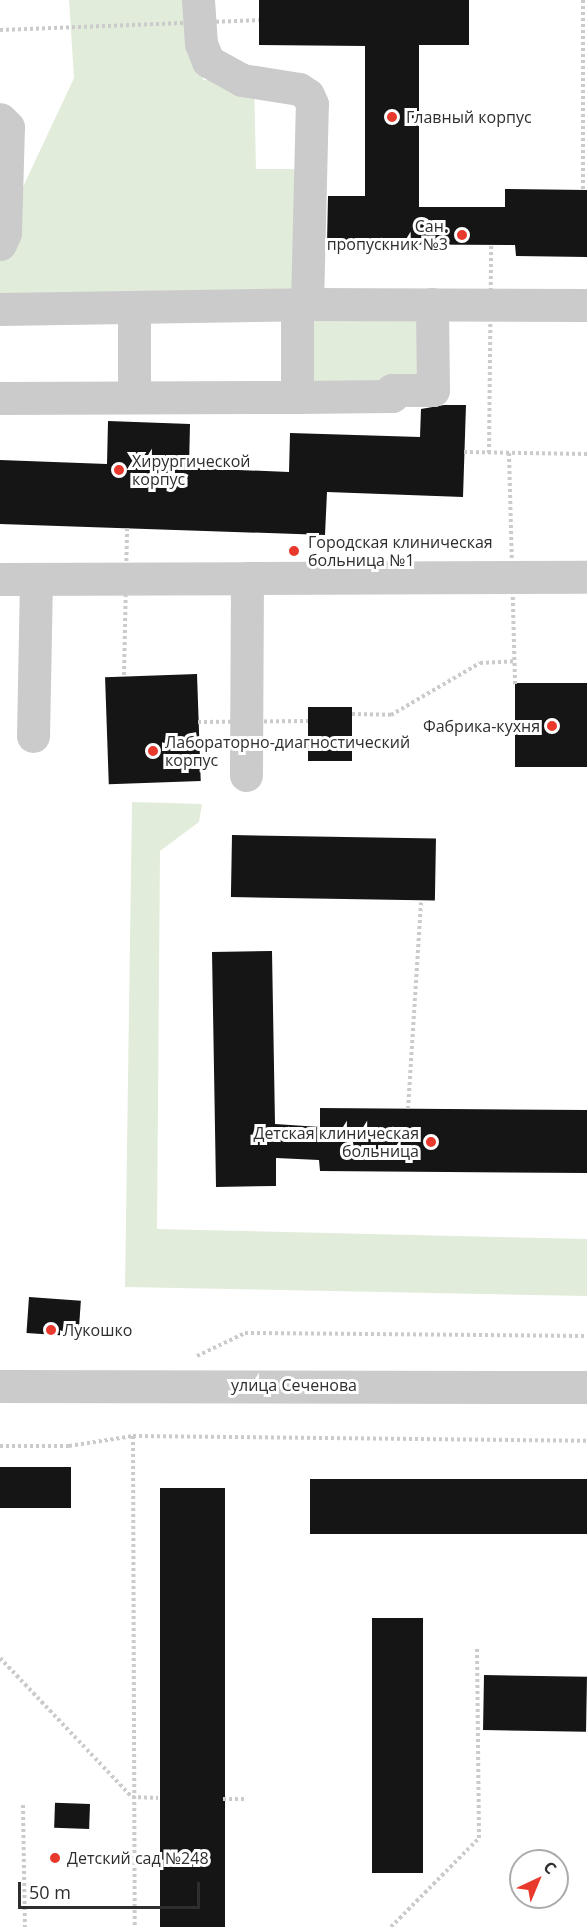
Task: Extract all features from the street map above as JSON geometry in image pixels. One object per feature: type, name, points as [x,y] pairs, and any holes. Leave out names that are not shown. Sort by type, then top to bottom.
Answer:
[{"type":"street","points":[[198,0],[201,45],[208,61],[242,80],[300,88],[308,94],[312,104],[297,397]]},
{"type":"street","points":[[0,119],[8,127],[5,233],[0,244]]},
{"type":"street","points":[[0,309],[302,304],[587,305]]},
{"type":"street","points":[[0,398],[392,396],[392,390],[433,390],[432,304]]},
{"type":"street","points":[[134,307],[134,397]]},
{"type":"street","points":[[0,579],[587,577]]},
{"type":"street","points":[[246,775],[247,578]]},
{"type":"street","points":[[33,736],[36,579]]},
{"type":"street","name":"улица Сеченова","points":[[0,1386],[587,1387]]},
{"type":"path","points":[[583,0],[583,190]]},
{"type":"path","points":[[0,30],[259,20]]},
{"type":"path","points":[[489,453],[491,245]]},
{"type":"path","points":[[464,452],[587,454]]},
{"type":"path","points":[[509,453],[515,686]]},
{"type":"path","points":[[124,675],[127,528]]},
{"type":"path","points":[[352,714],[391,715],[480,663],[514,660]]},
{"type":"path","points":[[198,722],[308,721]]},
{"type":"path","points":[[408,1108],[421,902]]},
{"type":"path","points":[[188,1356],[200,1356],[245,1333],[587,1336]]},
{"type":"path","points":[[133,1436],[132,1797],[135,1927]]},
{"type":"path","points":[[0,1446],[69,1446],[133,1436],[587,1441]]},
{"type":"path","points":[[391,1927],[479,1838],[477,1649]]},
{"type":"path","points":[[0,1658],[132,1797],[158,1798]]},
{"type":"path","points":[[224,1799],[246,1799]]},
{"type":"path","points":[[23,1805],[25,1927]]},
{"type":"green space","points":[[69,0],[198,0],[203,80],[254,79],[256,169],[308,169],[307,304],[432,304],[433,390],[297,397],[297,304],[0,309],[0,236],[74,78]]},
{"type":"green space","points":[[132,802],[202,804],[199,822],[160,851],[157,1229],[587,1239],[587,1296],[125,1287]]},
{"type":"building","name":"Главный корпус","points":[[259,0],[469,0],[469,45],[419,45],[419,207],[505,207],[505,189],[587,190],[587,257],[516,256],[515,245],[327,244],[328,196],[365,196],[365,46],[259,45]]},
{"type":"building","name":"Хирургической корпус","points":[[444,405],[466,405],[463,497],[327,492],[325,535],[0,524],[0,460],[107,464],[108,421],[190,424],[189,468],[289,472],[290,433],[420,437],[421,409]]},
{"type":"building","name":"Лабораторно-диагностический корпус","points":[[197,674],[201,781],[109,784],[105,677]]},
{"type":"building","name":"Фабрика-кухня","points":[[515,683],[587,683],[587,767],[515,767]]},
{"type":"building","points":[[308,707],[352,707],[352,761],[308,761]]},
{"type":"building","points":[[232,835],[436,839],[435,901],[231,897]]},
{"type":"building","points":[[272,951],[275,1124],[320,1127],[320,1108],[587,1110],[587,1173],[320,1171],[319,1160],[276,1158],[276,1186],[216,1187],[212,952]]},
{"type":"building","points":[[29,1297],[81,1301],[78,1337],[26,1333]]},
{"type":"building","points":[[0,1467],[71,1467],[71,1508],[0,1508]]},
{"type":"building","points":[[310,1479],[587,1479],[587,1534],[310,1534]]},
{"type":"building","points":[[160,1488],[225,1488],[225,1927],[160,1927]]},
{"type":"building","points":[[372,1618],[423,1618],[423,1873],[372,1873]]},
{"type":"building","points":[[484,1675],[587,1677],[586,1732],[483,1730]]},
{"type":"building","points":[[55,1803],[90,1804],[89,1829],[54,1828]]},
{"type":"place","name":"Главный корпус","points":[[392,117]]},
{"type":"place","name":"Сан. пропускник №3","points":[[462,235]]},
{"type":"place","name":"Хирургической корпус","points":[[119,470]]},
{"type":"place","name":"Городская клиническая больница №1","points":[[294,551]]},
{"type":"place","name":"Фабрика-кухня","points":[[552,726]]},
{"type":"place","name":"Лабораторно-диагностический корпус","points":[[153,751]]},
{"type":"place","name":"Детская клиническая больница","points":[[431,1142]]},
{"type":"place","name":"Лукошко","points":[[51,1330]]},
{"type":"place","name":"Детский сад №248","points":[[55,1858]]}]
